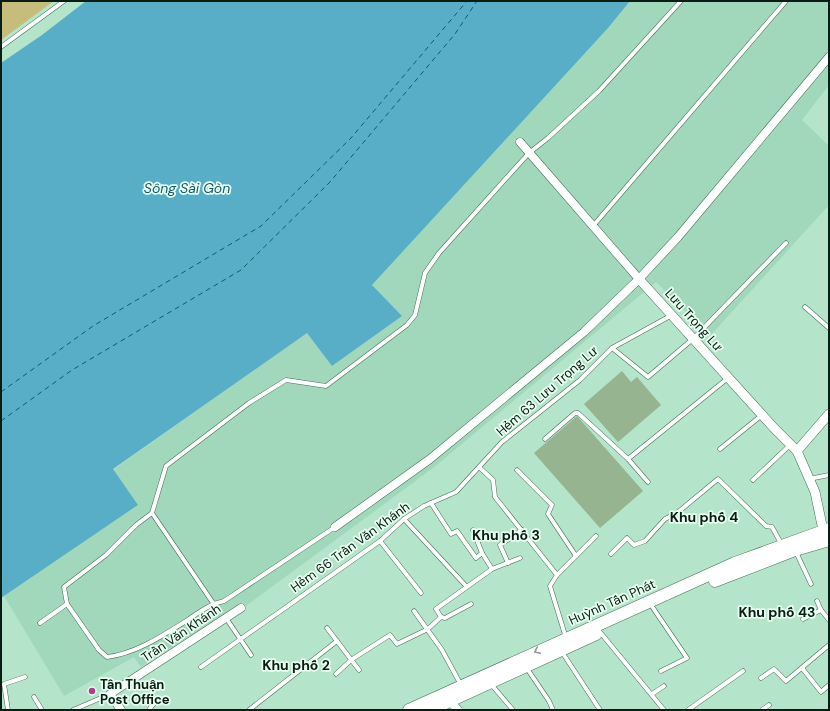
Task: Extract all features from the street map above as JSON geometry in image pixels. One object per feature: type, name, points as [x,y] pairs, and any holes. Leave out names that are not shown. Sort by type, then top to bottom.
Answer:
[{"type":"main road","name":"Huỳnh Tấn Phát","points":[[430,710],[454,705],[468,688],[490,683],[561,650],[598,629],[735,563],[789,545],[826,535]]},
{"type":"main road","name":"Huỳnh Tấn Phát","points":[[409,710],[468,688],[566,638],[598,629],[653,608],[736,572],[789,545]]},
{"type":"street","points":[[335,527],[430,459],[584,332],[640,279],[678,237],[829,57]]},
{"type":"street","name":"Lưu Trọng Lư","points":[[520,142],[640,279],[793,448],[815,492],[826,535]]},
{"type":"street","points":[[793,448],[829,414]]},
{"type":"street","name":"Trần Văn Khánh","points":[[110,694],[241,608]]},
{"type":"street","points":[[110,694],[121,710]]},
{"type":"lane","points":[[1,47],[64,1]]},
{"type":"lane","points":[[335,527],[224,601],[213,603],[170,631],[123,655],[107,657],[99,650],[67,604],[64,587],[106,555],[136,525],[152,513],[166,466],[249,403],[286,380],[326,386],[408,324],[415,315],[425,273],[454,237],[529,153],[548,138],[599,91],[681,1]]},
{"type":"lane","points":[[593,226],[786,1]]},
{"type":"lane","points":[[694,338],[786,243]]},
{"type":"lane","points":[[805,307],[829,328]]},
{"type":"lane","points":[[612,348],[672,314]]},
{"type":"lane","name":"Hẻm 63 Lưu Trọng Lư","points":[[456,492],[502,442],[580,380],[612,348],[648,378],[694,338]]},
{"type":"lane","points":[[628,459],[729,377]]},
{"type":"lane","points":[[545,439],[575,413],[583,415],[628,459],[648,482]]},
{"type":"lane","points":[[720,449],[762,415]]},
{"type":"lane","points":[[753,480],[793,448]]},
{"type":"lane","points":[[479,467],[493,480],[495,497],[557,575]]},
{"type":"lane","points":[[517,470],[552,505],[548,514],[576,556]]},
{"type":"lane","points":[[809,480],[829,475]]},
{"type":"lane","points":[[611,554],[627,538],[634,545],[645,541],[665,519],[677,513],[718,479],[766,526],[772,527],[789,545],[812,584]]},
{"type":"lane","name":"Hẻm 66 Trần Văn Khánh","points":[[201,666],[380,541],[404,519],[431,503],[456,492]]},
{"type":"lane","points":[[431,503],[451,534],[457,531],[476,558],[482,553]]},
{"type":"lane","points":[[152,513],[213,603]]},
{"type":"lane","points":[[404,519],[466,586]]},
{"type":"lane","points":[[473,530],[482,553],[492,569]]},
{"type":"lane","points":[[508,563],[500,545],[522,530]]},
{"type":"lane","points":[[566,638],[550,586],[557,575],[596,536]]},
{"type":"lane","points":[[380,541],[422,593]]},
{"type":"lane","points":[[441,617],[436,609],[466,586],[492,569],[520,558]]},
{"type":"lane","points":[[817,601],[821,610],[829,620]]},
{"type":"lane","points":[[40,623],[67,604]]},
{"type":"lane","points":[[336,674],[351,660],[390,635],[397,644],[428,629],[441,617],[445,618],[471,604]]},
{"type":"lane","points":[[653,608],[687,658],[660,671]]},
{"type":"lane","points":[[803,619],[821,610]]},
{"type":"lane","points":[[414,611],[468,688]]},
{"type":"lane","points":[[226,618],[251,655]]},
{"type":"lane","points":[[327,628],[359,670]]},
{"type":"lane","points":[[598,629],[664,710]]},
{"type":"lane","points":[[249,710],[337,641]]},
{"type":"lane","points":[[761,678],[774,668],[786,681],[829,645]]},
{"type":"lane","points":[[561,650],[600,710]]},
{"type":"lane","points":[[526,666],[549,700],[553,710]]},
{"type":"lane","points":[[802,668],[821,692],[829,685]]},
{"type":"lane","points":[[688,710],[743,671]]},
{"type":"lane","points":[[8,710],[4,684],[25,677]]},
{"type":"lane","points":[[490,683],[513,710]]},
{"type":"lane","points":[[652,694],[664,686]]},
{"type":"lane","points":[[76,710],[110,694]]},
{"type":"lane","points":[[34,697],[42,710]]},
{"type":"lane","points":[[1,700],[7,700]]},
{"type":"lane","points":[[149,710],[155,702]]},
{"type":"lane","points":[[762,710],[769,704]]},
{"type":"shaded area","points":[[1,1],[54,1],[1,40]]},
{"type":"shaded area","points":[[630,1],[829,1],[829,85],[802,120],[829,146],[829,205],[710,336],[656,282],[433,468],[246,606],[243,602],[141,667],[134,657],[64,696],[4,596],[137,506],[113,470],[307,332],[332,366],[402,316],[372,285],[608,28]]},
{"type":"water","name":"Sông Sài Gòn","points":[[86,1],[630,1],[608,28],[372,285],[402,316],[332,366],[307,333],[113,469],[138,505],[1,598],[1,63],[42,35]]},
{"type":"building","points":[[622,371],[631,382],[637,377],[661,405],[618,442],[584,404]]},
{"type":"building","points":[[577,416],[643,491],[600,528],[534,453]]},
{"type":"ferry route","points":[[1,392],[93,326],[261,226],[351,138],[467,1]]},
{"type":"ferry route","points":[[1,421],[72,370],[241,270],[330,182],[455,34],[477,1]]},
{"type":"place","name":"Tân Thuận Post Office","points":[[92,691]]},
{"type":"district","name":"Khu phố 4","points":[[704,517]]},
{"type":"district","name":"Khu phố 3","points":[[506,535]]},
{"type":"district","name":"Khu phố 43","points":[[777,612]]},
{"type":"district","name":"Khu phố 2","points":[[296,665]]}]
